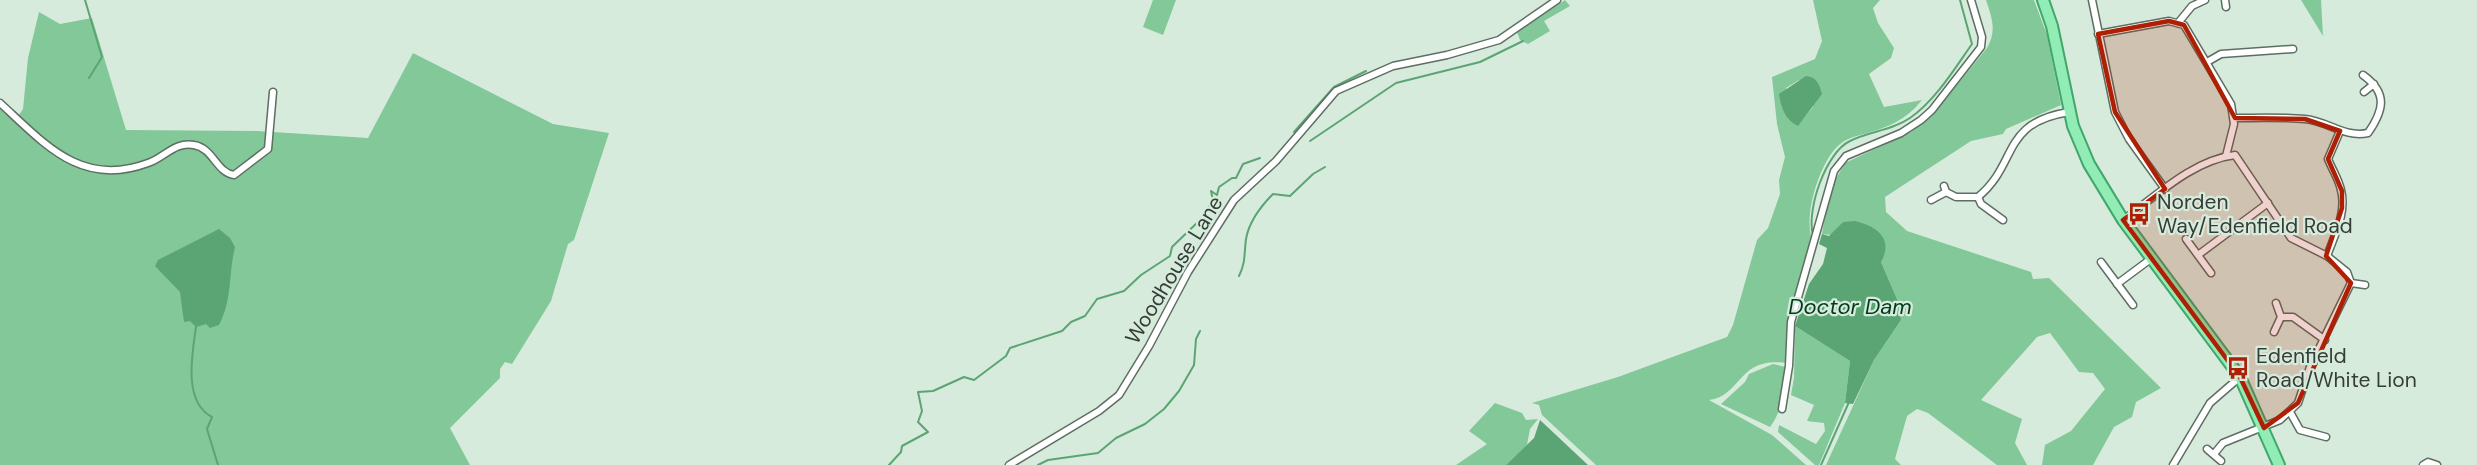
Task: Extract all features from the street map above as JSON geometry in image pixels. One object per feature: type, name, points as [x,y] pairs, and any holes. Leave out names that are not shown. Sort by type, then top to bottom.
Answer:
[{"type":"main road","points":[[2043,0],[2052,26],[2069,112],[2090,164],[2123,220],[2240,377],[2279,465]]},
{"type":"street","name":"Woodhouse Lane","points":[[1009,465],[1099,411],[1119,395],[1149,346],[1188,272],[1234,200],[1276,161],[1336,91],[1394,66],[1447,55],[1499,40],[1557,0]]},
{"type":"street","points":[[1782,409],[1789,366],[1791,322],[1834,171],[1846,156],[1901,133],[1932,110],[1981,47],[1980,28],[1971,0]]},
{"type":"street","points":[[2092,0],[2115,112],[2129,139],[2165,189]]},
{"type":"street","points":[[2178,23],[2192,6],[2205,0]]},
{"type":"street","points":[[2098,34],[2169,21],[2184,25],[2231,104],[2234,118],[2226,156]]},
{"type":"street","points":[[2207,62],[2221,54],[2288,52]]},
{"type":"street","points":[[2234,118],[2305,119],[2357,136],[2368,133],[2382,104],[2380,92],[2363,75]]},
{"type":"street","points":[[2364,92],[2374,84]]},
{"type":"street","points":[[0,103],[49,149],[87,169],[99,170],[148,164],[174,147],[193,144],[207,150],[225,172],[234,175],[268,148],[273,92]]},
{"type":"street","points":[[1930,200],[1945,189],[1956,197],[1978,197],[1987,187],[2016,138],[2025,129],[2040,118],[2069,112]]},
{"type":"street","points":[[2327,256],[2337,232],[2342,208],[2342,191],[2328,159],[2340,131]]},
{"type":"street","points":[[2123,220],[2191,171],[2217,157],[2235,155],[2291,238],[2327,256],[2347,272],[2351,283],[2310,367],[2298,403],[2290,412],[2264,428],[2223,443],[2214,454]]},
{"type":"street","points":[[1978,197],[1982,204],[2003,220]]},
{"type":"street","points":[[2198,255],[2268,203]]},
{"type":"street","points":[[2186,239],[2211,273]]},
{"type":"street","points":[[2117,284],[2152,258]]},
{"type":"street","points":[[2101,262],[2133,305]]},
{"type":"street","points":[[2351,283],[2365,285]]},
{"type":"street","points":[[2274,332],[2281,317],[2276,303]]},
{"type":"street","points":[[2281,317],[2293,317],[2325,340]]},
{"type":"street","points":[[2173,465],[2211,403],[2240,377]]},
{"type":"street","points":[[2290,412],[2300,430],[2326,437]]},
{"type":"street","points":[[2207,449],[2221,460]]},
{"type":"street","points":[[2423,465],[2428,462],[2437,465]]},
{"type":"highlighted area","points":[[2169,21],[2184,25],[2235,118],[2305,119],[2340,131],[2328,159],[2342,191],[2342,208],[2326,256],[2351,283],[2298,403],[2264,428],[2240,377],[2123,220],[2165,189],[2115,112],[2098,34]]},
{"type":"shaded area","points":[[1153,0],[1176,0],[1163,35],[1143,27]]},
{"type":"shaded area","points":[[1565,0],[1570,6],[1544,21],[1550,31],[1528,44],[1520,40],[1517,32]]},
{"type":"shaded area","points":[[1813,0],[1880,0],[1873,8],[1878,23],[1894,48],[1891,58],[1869,74],[1884,107],[1922,100],[1910,113],[1896,122],[1847,139],[1832,153],[1820,176],[1812,203],[1810,229],[1812,239],[1788,337],[1787,363],[1771,362],[1758,365],[1749,370],[1720,397],[1709,400],[1772,435],[1806,465],[1596,465],[1542,415],[1539,405],[1532,403],[1618,377],[1727,337],[1733,325],[1757,240],[1768,228],[1780,194],[1779,180],[1785,157],[1777,124],[1772,77],[1815,59],[1822,41]],"holes":[[[1799,80],[1813,107],[1798,125],[1786,88]]]},
{"type":"shaded area","points":[[1986,0],[2034,0],[2047,35],[2061,105],[2006,129],[2003,134],[1971,141],[1885,197],[1886,212],[1907,231],[2031,272],[2033,279],[2049,278],[2161,388],[2136,402],[2132,417],[2114,427],[2093,465],[2042,465],[2045,445],[2071,431],[2105,389],[2093,373],[2079,372],[2050,333],[2037,337],[1981,400],[2022,419],[2015,443],[2027,465],[1997,465],[1928,413],[1917,409],[1907,416],[1895,459],[1901,465],[1826,465],[1874,360],[1901,320],[1900,306],[1881,262],[1843,222],[1833,235],[1822,234],[1829,191],[1845,163],[1911,132],[1934,113],[1990,42],[1993,24]]},
{"type":"shaded area","points":[[2301,0],[2321,0],[2323,36]]},
{"type":"shaded area","points":[[39,12],[60,24],[92,18],[126,130],[257,131],[368,138],[413,53],[553,124],[609,133],[574,240],[568,244],[551,301],[512,364],[505,362],[500,369],[500,378],[450,428],[470,465],[0,465],[0,108],[15,121],[23,109],[28,58]]},
{"type":"shaded area","points":[[1795,326],[1850,361],[1845,403],[1819,465],[1815,465],[1778,432],[1779,425],[1816,444],[1825,431],[1824,423],[1807,421],[1814,405],[1791,395],[1794,378]]},
{"type":"shaded area","points":[[1773,364],[1786,367],[1778,414],[1770,427],[1721,404],[1745,382],[1749,374]]},
{"type":"shaded area","points":[[1495,403],[1522,413],[1526,420],[1538,419],[1530,429],[1527,445],[1506,465],[1456,465],[1487,444],[1469,431]]},
{"type":"water","points":[[1806,76],[1817,82],[1822,94],[1798,126],[1784,113],[1779,94]]},
{"type":"water","name":"Doctor Dam","points":[[1855,221],[1870,226],[1884,240],[1886,247],[1881,262],[1900,306],[1901,320],[1874,360],[1853,404],[1845,403],[1850,361],[1795,326],[1809,284],[1823,264],[1827,248],[1819,244],[1822,234],[1829,236],[1843,222]]},
{"type":"water","points":[[219,229],[230,238],[235,247],[226,305],[219,325],[210,328],[206,324],[196,327],[190,321],[184,322],[180,292],[155,266],[158,260]]},
{"type":"water","points":[[1540,420],[1588,465],[1506,465],[1534,438]]},
{"type":"waterway","points":[[85,0],[102,57],[89,78]]},
{"type":"waterway","points":[[1813,235],[1812,211],[1815,197],[1826,169],[1841,147],[1865,135],[1895,126],[1919,111],[1944,84],[1972,44],[1960,0]]},
{"type":"waterway","points":[[1310,141],[1396,83],[1480,62],[1523,41]]},
{"type":"waterway","points":[[1294,132],[1334,87],[1366,71]]},
{"type":"waterway","points":[[889,465],[901,452],[902,446],[928,432],[918,422],[922,411],[918,392],[933,391],[964,377],[974,380],[1006,356],[1010,348],[1062,331],[1071,322],[1085,316],[1097,299],[1124,291],[1141,275],[1170,256],[1172,247],[1201,219],[1213,200],[1211,191],[1217,195],[1219,187],[1232,178],[1236,178],[1243,164],[1260,158]]},
{"type":"waterway","points":[[1239,276],[1244,262],[1248,233],[1253,220],[1265,203],[1273,194],[1290,196],[1313,174],[1325,167]]},
{"type":"waterway","points":[[196,327],[192,364],[193,389],[203,410],[212,417],[207,429],[218,465]]},
{"type":"waterway","points":[[1038,465],[1048,460],[1098,453],[1116,438],[1145,424],[1164,409],[1179,391],[1194,365],[1196,339],[1200,331]]},
{"type":"waterway","points":[[1821,465],[1849,402]]},
{"type":"place","name":"Norden Way/Edenfield Road","points":[[2139,214]]},
{"type":"place","name":"Edenfield Road/White Lion","points":[[2238,368]]}]
